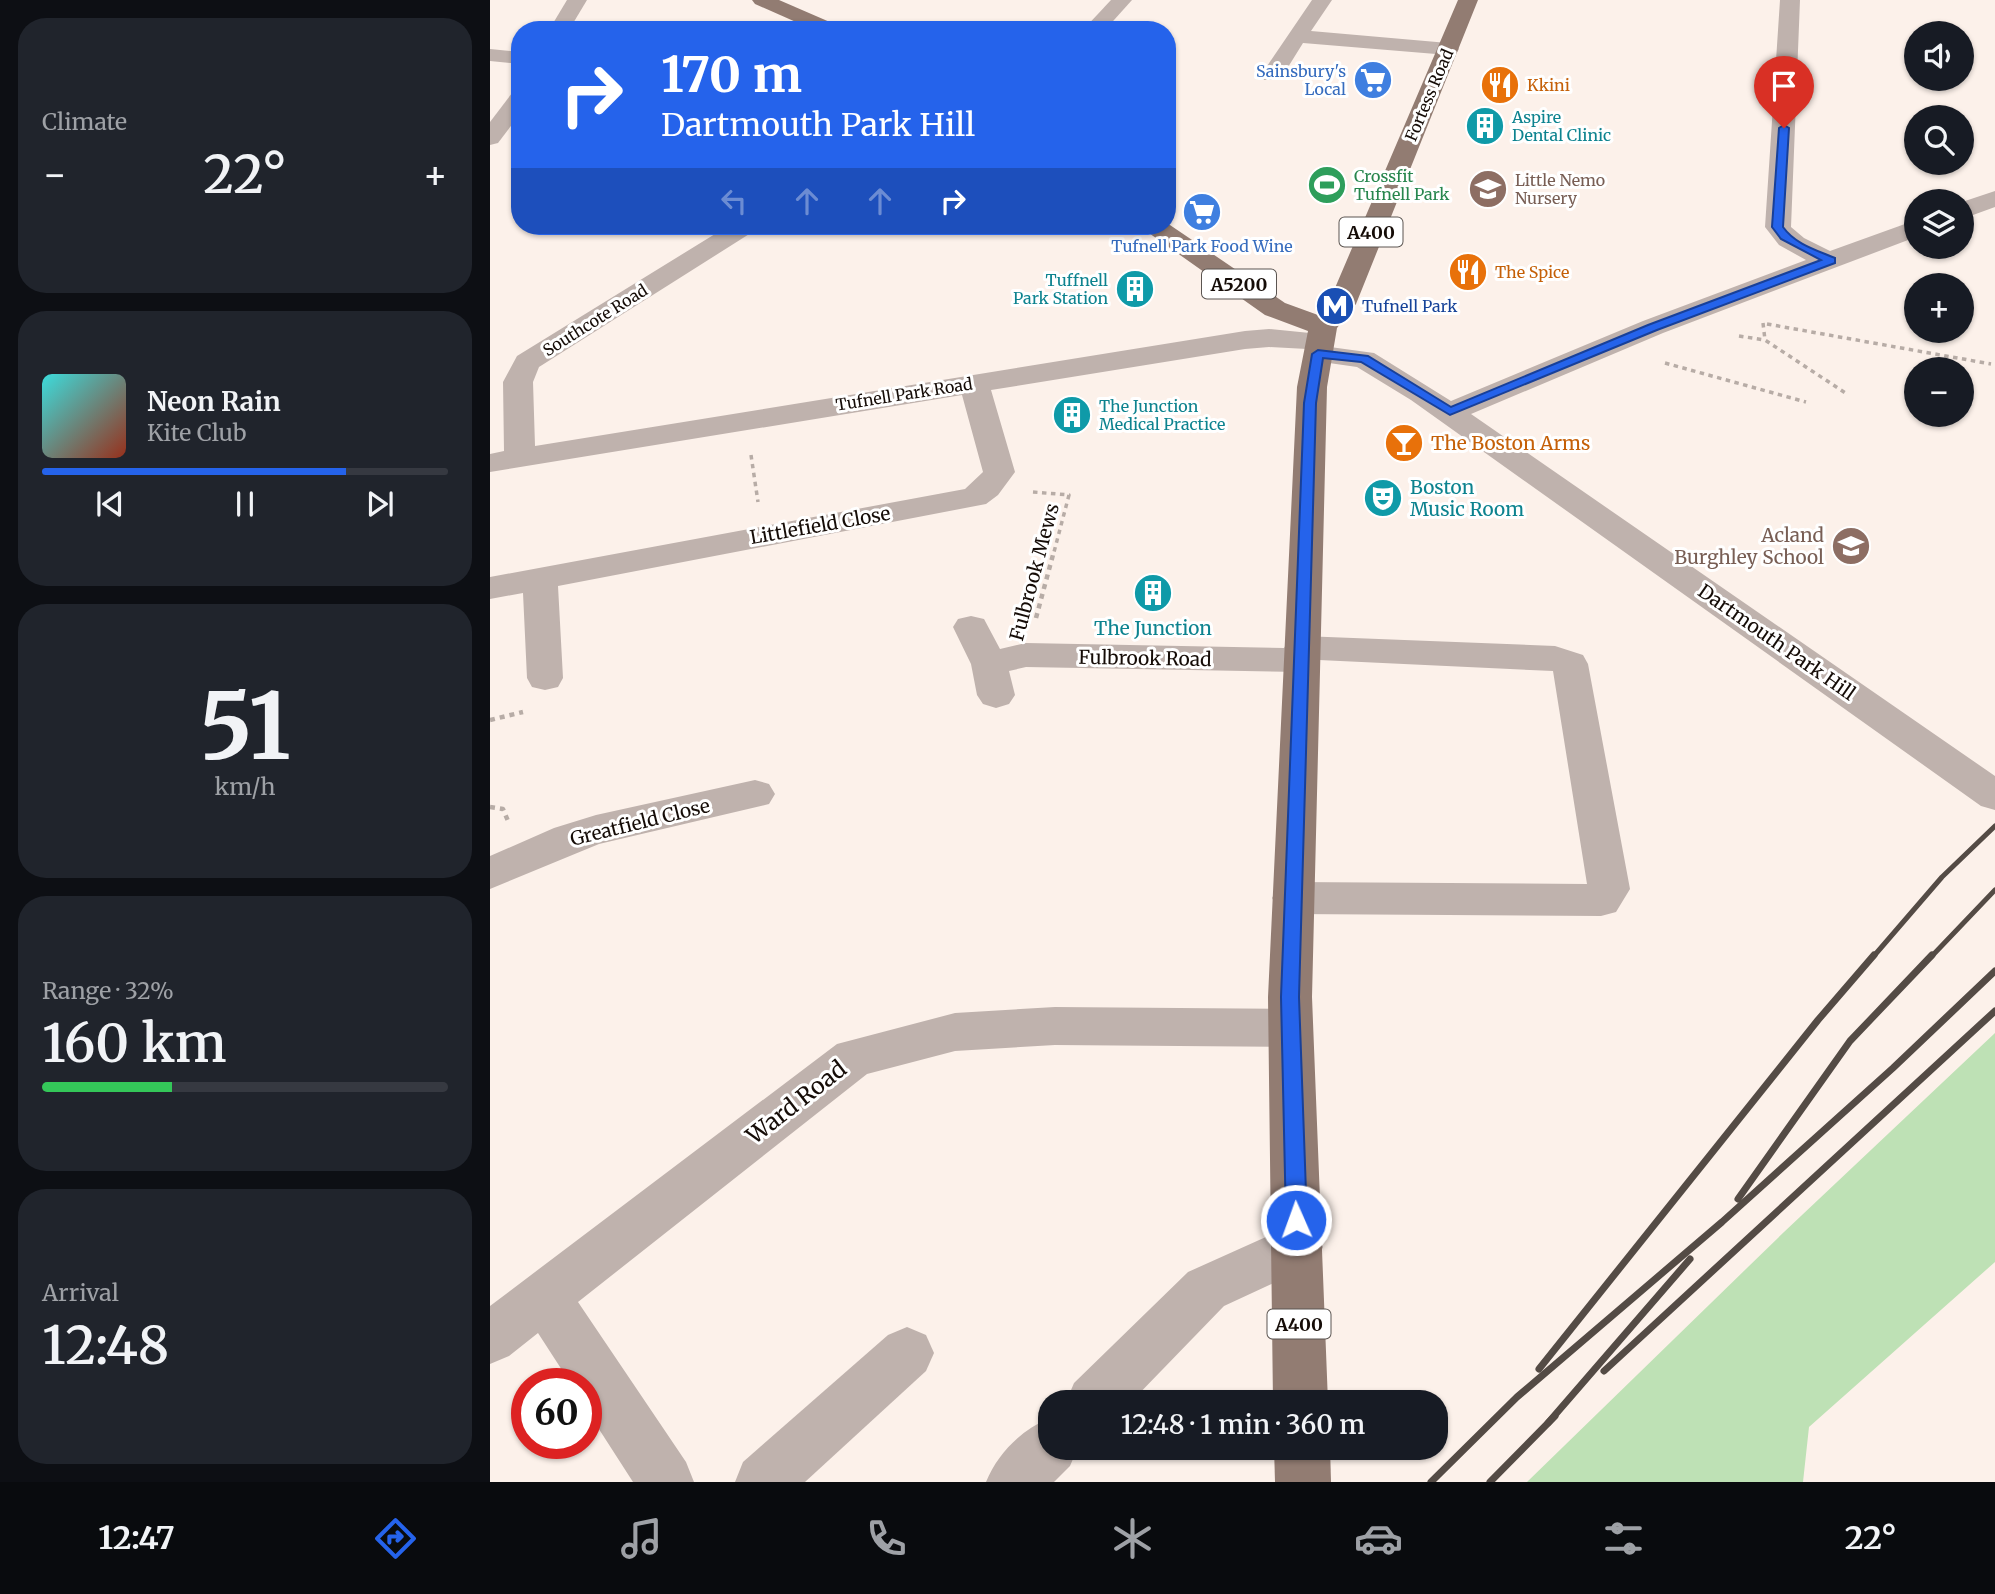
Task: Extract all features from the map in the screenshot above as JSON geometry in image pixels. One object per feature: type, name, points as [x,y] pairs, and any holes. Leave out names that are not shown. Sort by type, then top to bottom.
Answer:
[{"type":"main road","points":[[762,0],[811,21]]},
{"type":"main road","name":"Fortess Road","points":[[1320,340],[1342,304],[1468,0]]},
{"type":"main road","name":"A5200","points":[[1168,235],[1320,340]]},
{"type":"main road","name":"A400","points":[[1301,1390],[1290,1028],[1310,403],[1320,340]]},
{"type":"street","points":[[563,21],[577,0]]},
{"type":"street","points":[[1102,21],[1122,0]]},
{"type":"street","points":[[1272,75],[1322,0]]},
{"type":"street","points":[[1790,0],[1777,227],[1784,237],[1799,247],[1831,261]]},
{"type":"street","points":[[1297,36],[1448,49]]},
{"type":"street","points":[[490,55],[511,57]]},
{"type":"street","points":[[490,138],[511,110]]},
{"type":"street","points":[[1974,206],[1995,198]]},
{"type":"street","points":[[1450,412],[1620,341],[1904,233]]},
{"type":"street","name":"Southcote Road","points":[[505,460],[518,382],[527,362],[731,235]]},
{"type":"street","name":"Tufnell Park Road","points":[[505,460],[1245,340],[1320,340]]},
{"type":"street","name":"Dartmouth Park Hill","points":[[1320,340],[1364,359],[1450,412],[1995,796]]},
{"type":"street","points":[[974,383],[999,472],[987,488]]},
{"type":"street","name":"Littlefield Close","points":[[490,588],[975,497],[987,488]]},
{"type":"street","points":[[540,578],[545,678]]},
{"type":"street","name":"Fulbrook Road","points":[[971,627],[993,680],[1026,655],[1555,657],[1570,664],[1609,889],[1601,900],[1293,898]]},
{"type":"street","name":"Greatfield Close","points":[[490,873],[596,830],[755,794]]},
{"type":"street","name":"Ward Road","points":[[490,1338],[853,1058],[955,1032],[1088,1026],[1290,1028]]},
{"type":"street","points":[[1105,1390],[1206,1289],[1297,1247]]},
{"type":"street","points":[[544,1296],[666,1482]]},
{"type":"street","points":[[763,1482],[907,1353]]},
{"type":"street","points":[[1014,1482],[1038,1458]]},
{"type":"path","points":[[1731,298],[1761,316],[1766,340],[1847,394]]},
{"type":"path","points":[[1763,323],[1991,364]]},
{"type":"path","points":[[1620,341],[1650,359],[1806,402]]},
{"type":"path","points":[[746,420],[762,535]]},
{"type":"path","name":"Fulbrook Mews","points":[[987,488],[1069,495],[1026,655]]},
{"type":"green space","points":[[1995,1033],[1995,1262],[1809,1427],[1803,1482],[1527,1482],[1784,1232]]},
{"type":"railway","points":[[1873,957],[1942,877],[1995,826]]},
{"type":"railway","points":[[1931,957],[1995,890]]},
{"type":"railway","points":[[1539,1369],[1818,1020],[1874,955]]},
{"type":"railway","points":[[1738,1199],[1850,1041],[1932,955]]},
{"type":"railway","points":[[1431,1482],[1517,1397],[1722,1222],[1893,1068],[1995,971]]},
{"type":"railway","points":[[1604,1371],[1995,1011]]},
{"type":"railway","points":[[1548,1423],[1690,1259]]},
{"type":"railway","points":[[1490,1482],[1555,1416]]},
{"type":"place","name":"Sainsbury's Local","points":[[1373,80]]},
{"type":"place","name":"Kkini","points":[[1500,85]]},
{"type":"place","name":"Aspire Dental Clinic","points":[[1485,126]]},
{"type":"place","name":"Crossfit Tufnell Park","points":[[1327,185]]},
{"type":"place","name":"Little Nemo Nursery","points":[[1488,189]]},
{"type":"place","name":"Tufnell Park Food Wine","points":[[1202,212]]},
{"type":"place","name":"The Spice","points":[[1468,272]]},
{"type":"place","name":"Tuffnell Park Station","points":[[1135,289]]},
{"type":"place","name":"Tufnell Park","points":[[1335,306]]},
{"type":"place","name":"The Junction Medical Practice","points":[[1072,415]]},
{"type":"place","name":"The Boston Arms","points":[[1404,443]]},
{"type":"place","name":"Boston Music Room","points":[[1383,498]]},
{"type":"place","name":"Acland Burghley School","points":[[1851,546]]},
{"type":"place","name":"The Junction","points":[[1153,593]]},
{"type":"route","points":[[1296,1220],[1290,997],[1310,403],[1318,354],[1364,359],[1450,412],[1653,327],[1831,261],[1799,247],[1784,237],[1777,227],[1784,128]]}]
